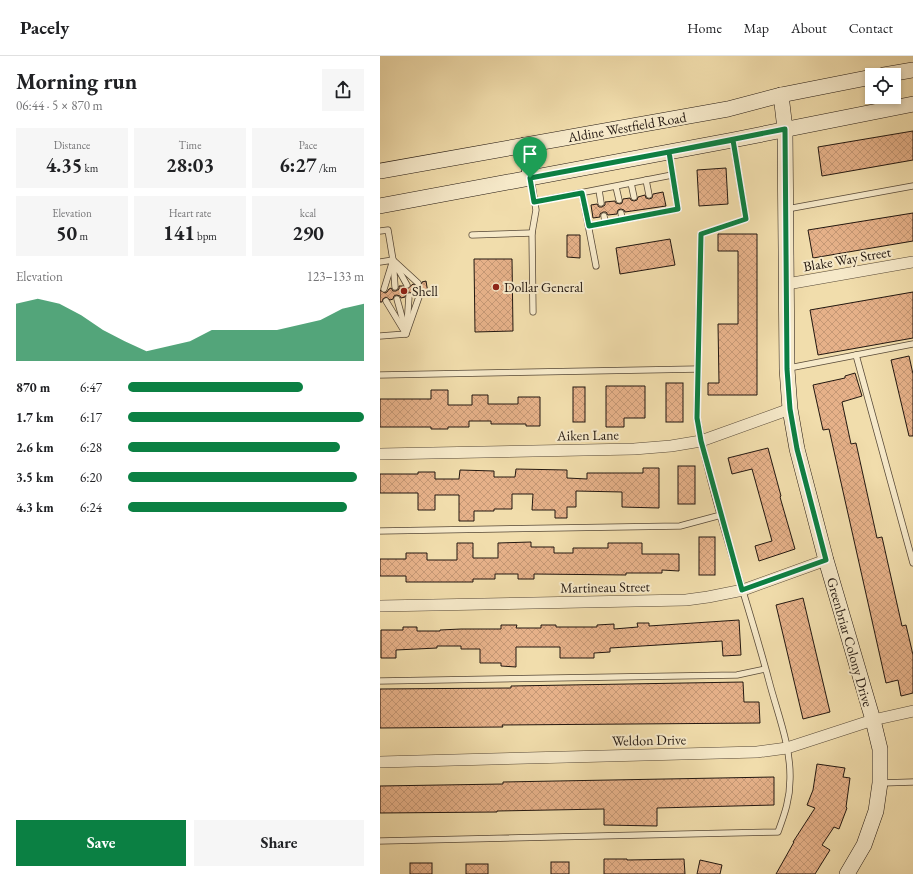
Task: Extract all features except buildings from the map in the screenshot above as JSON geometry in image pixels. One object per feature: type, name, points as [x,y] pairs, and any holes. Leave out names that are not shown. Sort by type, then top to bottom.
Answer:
[{"type":"main road","points":[[901,72],[913,70]]},
{"type":"main road","name":"Aldine Westfield Road","points":[[380,171],[728,109],[781,95],[865,78]]},
{"type":"main road","name":"Greenbriar Colony Drive","points":[[781,95],[785,129],[787,369],[790,409],[797,449],[826,560],[873,720],[880,749],[880,783],[876,811],[864,845],[847,874]]},
{"type":"main road","points":[[380,206],[733,140],[913,104]]},
{"type":"main road","points":[[524,145],[530,178]]},
{"type":"street","name":"Blake Way Street","points":[[787,284],[913,262]]},
{"type":"street","name":"Aiken Lane","points":[[380,454],[634,449],[671,446],[701,441],[790,409]]},
{"type":"street","name":"Martineau Street","points":[[380,606],[686,600],[742,590],[826,560]]},
{"type":"street","name":"Weldon Drive","points":[[380,762],[757,752],[787,748],[873,720],[913,711]]},
{"type":"lane","points":[[380,841],[778,832],[789,801],[790,778],[787,748],[766,669],[721,515],[701,441],[697,418],[701,234],[746,219],[733,140]]},
{"type":"lane","points":[[589,226],[605,219],[652,211],[678,209],[669,152]]},
{"type":"lane","points":[[534,202],[672,175]]},
{"type":"lane","points":[[530,178],[536,210],[532,233],[533,312]]},
{"type":"lane","points":[[646,180],[649,195]]},
{"type":"lane","points":[[631,184],[634,197]]},
{"type":"lane","points":[[786,210],[913,186]]},
{"type":"lane","points":[[616,187],[619,200]]},
{"type":"lane","points":[[599,190],[601,203]]},
{"type":"lane","points":[[582,193],[596,266]]},
{"type":"lane","points":[[380,231],[388,230],[393,260],[395,287]]},
{"type":"lane","points":[[472,234],[532,233]]},
{"type":"lane","points":[[380,262],[393,260]]},
{"type":"lane","points":[[393,260],[418,283]]},
{"type":"lane","points":[[393,260],[407,285]]},
{"type":"lane","points":[[384,290],[393,260]]},
{"type":"lane","points":[[406,334],[420,294]]},
{"type":"lane","points":[[406,334],[409,296]]},
{"type":"lane","points":[[397,299],[406,334]]},
{"type":"lane","points":[[386,301],[406,334]]},
{"type":"lane","points":[[380,336],[406,334]]},
{"type":"lane","points":[[787,369],[913,344]]},
{"type":"lane","points":[[856,355],[913,562]]},
{"type":"lane","points":[[380,374],[698,369]]},
{"type":"lane","points":[[380,531],[680,526],[721,515]]},
{"type":"lane","points":[[380,681],[737,675],[766,669]]},
{"type":"lane","points":[[880,783],[913,782]]},
{"type":"place","name":"Dollar General","points":[[496,287]]},
{"type":"place","name":"Shell","points":[[404,291]]},
{"type":"route","points":[[530,178],[534,202],[582,193],[589,226],[678,209],[669,152],[733,140],[785,129],[787,369],[790,409],[797,449],[826,560],[742,590],[701,441],[697,418],[701,234],[746,219],[733,140],[530,178]]}]
